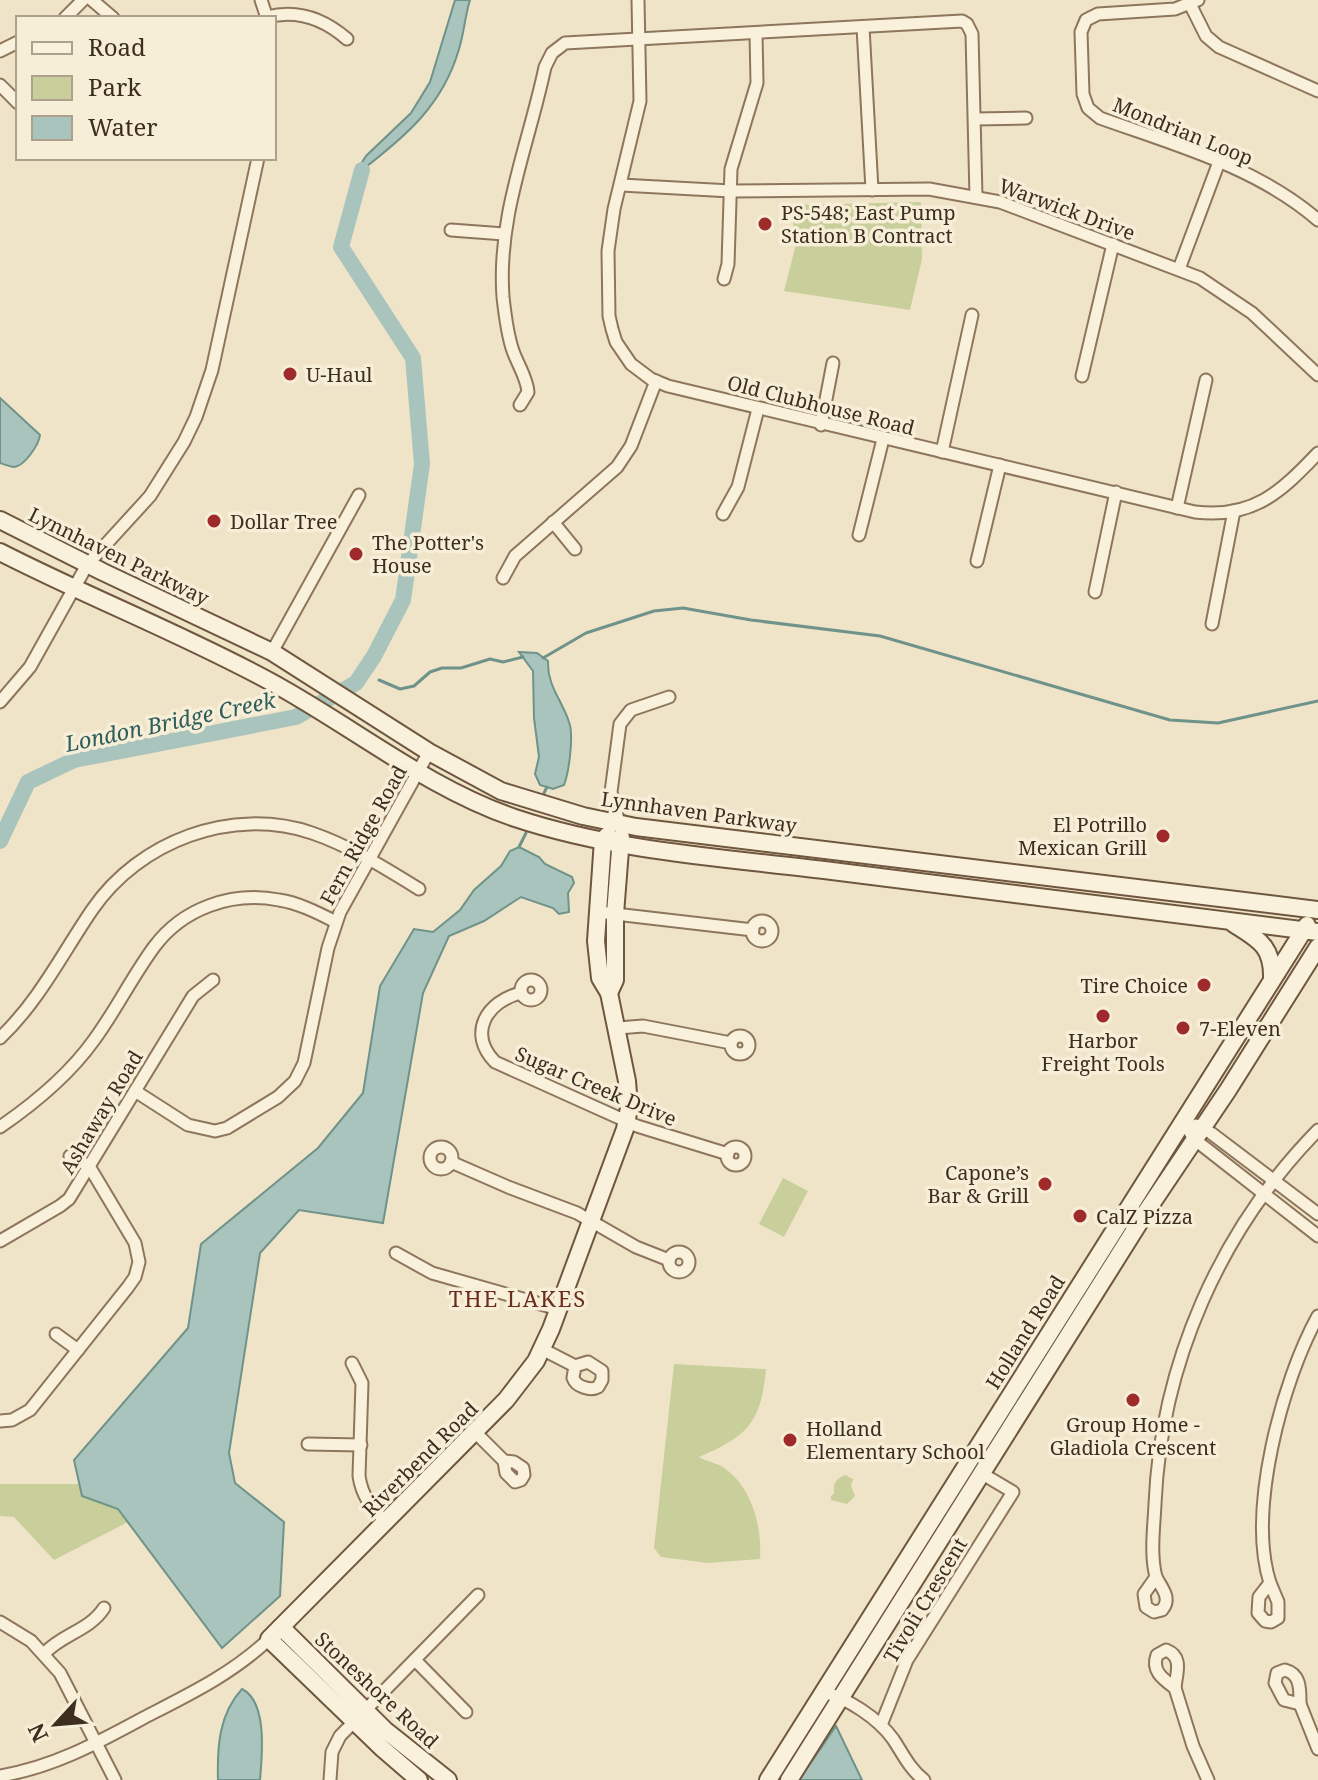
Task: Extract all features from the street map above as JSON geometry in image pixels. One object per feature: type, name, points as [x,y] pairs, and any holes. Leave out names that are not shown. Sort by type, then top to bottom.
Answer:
[{"type":"main road","name":"Lynnhaven Parkway","points":[[0,520],[87,565],[272,652],[429,752],[501,791],[545,805],[619,823],[1317,909]]},
{"type":"main road","name":"Lynnhaven Parkway","points":[[0,552],[73,590],[182,635],[308,702],[418,771],[493,810],[551,829],[622,844],[1311,931]]},
{"type":"main road","points":[[182,635],[203,639],[248,658],[263,658],[272,652]]},
{"type":"main road","points":[[603,840],[619,823]]},
{"type":"main road","name":"Riverbend Road","points":[[275,1633],[475,1432],[523,1380],[542,1349],[627,1121],[629,1093],[618,1028],[609,993],[600,978],[596,941],[607,913],[622,844],[619,823]]},
{"type":"main road","name":"Riverbend Road","points":[[603,840],[607,913]]},
{"type":"main road","name":"Holland Road","points":[[768,1780],[1272,980],[1311,931],[1317,909]]},
{"type":"main road","points":[[1230,921],[1263,944],[1271,958],[1272,980]]},
{"type":"main road","name":"Holland Road","points":[[789,1780],[981,1473],[1318,947]]},
{"type":"main road","points":[[275,1633],[360,1716],[419,1780]]},
{"type":"main road","name":"Stoneshore Road","points":[[360,1716],[385,1730],[448,1780]]},
{"type":"street","points":[[67,16],[83,0]]},
{"type":"street","points":[[92,0],[111,16]]},
{"type":"street","name":"Old Clubhouse Road","points":[[638,0],[640,101],[609,239],[609,316],[616,342],[641,373],[656,381],[821,425],[1208,513],[1251,507],[1276,494],[1318,453]]},
{"type":"street","points":[[1194,2],[1206,36],[1219,47],[1318,91]]},
{"type":"street","name":"Mondrian Loop","points":[[1194,2],[1175,9],[1098,14],[1086,20],[1081,32],[1083,94],[1088,108],[1100,118],[1219,162],[1265,184],[1318,220]]},
{"type":"street","points":[[276,17],[300,15],[326,24],[347,39]]},
{"type":"street","points":[[520,405],[528,392],[512,350],[507,323],[502,263],[504,234],[511,194],[545,67],[558,47],[572,41],[962,21],[971,28],[976,197]]},
{"type":"street","points":[[863,27],[872,190]]},
{"type":"street","points":[[724,279],[728,264],[733,159],[757,83],[756,33]]},
{"type":"street","points":[[0,85],[16,101]]},
{"type":"street","points":[[976,119],[1026,118]]},
{"type":"street","points":[[0,702],[30,667],[87,565],[150,496],[196,417],[212,370],[258,160]]},
{"type":"street","points":[[1179,269],[1219,162]]},
{"type":"street","name":"Warwick Drive","points":[[621,185],[731,191],[929,189],[1000,202],[1179,269],[1232,297],[1318,375]]},
{"type":"street","points":[[451,230],[504,234]]},
{"type":"street","points":[[1082,376],[1113,244]]},
{"type":"street","points":[[942,452],[972,315]]},
{"type":"street","points":[[821,425],[833,363]]},
{"type":"street","points":[[1177,508],[1206,380]]},
{"type":"street","points":[[503,578],[515,556],[626,456],[656,381]]},
{"type":"street","points":[[723,514],[738,487],[758,409]]},
{"type":"street","points":[[859,535],[883,439]]},
{"type":"street","points":[[977,561],[1000,465]]},
{"type":"street","points":[[1095,592],[1116,492]]},
{"type":"street","points":[[272,652],[359,495]]},
{"type":"street","points":[[1212,624],[1234,511]]},
{"type":"street","points":[[553,522],[575,549]]},
{"type":"street","points":[[619,823],[611,792],[620,724],[631,710],[669,697]]},
{"type":"street","name":"Fern Ridge Road","points":[[135,1091],[188,1125],[215,1131],[227,1128],[287,1090],[304,1063],[325,959],[336,922],[429,752]]},
{"type":"street","points":[[0,1038],[33,1002],[104,894],[136,863],[175,841],[216,828],[266,824],[312,833],[369,859],[419,889]]},
{"type":"street","points":[[0,1127],[42,1095],[86,1051],[153,949],[186,917],[216,903],[264,897],[294,903],[336,922]]},
{"type":"street","points":[[607,913],[753,930]]},
{"type":"street","name":"Ashaway Road","points":[[0,1241],[69,1199],[193,996],[213,980]]},
{"type":"street","name":"Sugar Creek Drive","points":[[521,993],[499,1000],[488,1012],[482,1040],[495,1062],[627,1121],[728,1154]]},
{"type":"street","points":[[618,1028],[643,1026],[731,1043]]},
{"type":"street","points":[[1183,1121],[1264,1194],[1318,1236]]},
{"type":"street","points":[[1156,1577],[1154,1543],[1160,1444],[1188,1335],[1210,1285],[1243,1224],[1274,1180],[1318,1130]]},
{"type":"street","points":[[1198,1133],[1274,1180],[1318,1214]]},
{"type":"street","points":[[0,1421],[12,1420],[30,1410],[128,1287],[139,1262],[135,1243],[89,1166],[70,1156]]},
{"type":"street","points":[[451,1162],[577,1213],[636,1247],[669,1260]]},
{"type":"street","points":[[396,1253],[432,1273],[558,1309]]},
{"type":"street","points":[[1270,1583],[1263,1556],[1269,1470],[1287,1391],[1318,1316]]},
{"type":"street","points":[[56,1334],[78,1350]]},
{"type":"street","points":[[542,1349],[575,1366]]},
{"type":"street","points":[[352,1363],[362,1383],[362,1491],[370,1507],[386,1522]]},
{"type":"street","points":[[475,1432],[504,1461]]},
{"type":"street","points":[[308,1444],[361,1445]]},
{"type":"street","name":"Tivoli Crescent","points":[[881,1725],[907,1660],[1013,1492],[981,1473]]},
{"type":"street","points":[[330,1780],[331,1757],[336,1743],[478,1595]]},
{"type":"street","points":[[45,1653],[90,1624],[104,1608]]},
{"type":"street","points":[[0,1622],[31,1641],[60,1673],[115,1780]]},
{"type":"street","name":"Riverbend Road","points":[[0,1776],[44,1766],[97,1743],[224,1676],[275,1633]]},
{"type":"street","points":[[415,1660],[466,1712]]},
{"type":"street","points":[[1175,1688],[1189,1736],[1208,1780]]},
{"type":"street","points":[[823,1692],[881,1725],[905,1761],[924,1780]]},
{"type":"street","points":[[1300,1704],[1318,1749]]},
{"type":"green space","points":[[921,202],[922,259],[910,310],[784,291],[795,248],[792,205]]},
{"type":"green space","points":[[783,1178],[808,1191],[784,1237],[759,1224]]},
{"type":"green space","points":[[674,1364],[766,1369],[760,1403],[749,1425],[729,1442],[699,1457],[723,1467],[748,1496],[757,1520],[760,1559],[708,1563],[661,1557],[654,1548]]},
{"type":"green space","points":[[845,1475],[853,1479],[851,1486],[855,1496],[847,1504],[831,1500],[836,1482]]},
{"type":"green space","points":[[0,1484],[80,1484],[82,1496],[118,1509],[128,1522],[54,1560],[14,1517],[0,1516]]},
{"type":"water","points":[[455,0],[470,0],[459,49],[443,87],[408,132],[362,170],[361,164],[366,156],[411,113],[430,82]]},
{"type":"water","points":[[0,398],[40,435],[31,454],[14,467],[0,463]]},
{"type":"water","points":[[519,652],[537,653],[548,661],[552,685],[569,722],[571,744],[566,779],[564,785],[553,789],[540,785],[535,774],[539,757],[533,671]]},
{"type":"water","points":[[519,847],[572,877],[574,883],[568,893],[569,912],[559,914],[553,908],[521,897],[484,921],[449,936],[423,993],[383,1223],[299,1210],[260,1253],[229,1453],[235,1483],[284,1522],[280,1596],[222,1648],[118,1509],[82,1496],[74,1460],[188,1328],[201,1244],[318,1148],[363,1093],[380,986],[414,929],[433,932],[460,910],[474,890],[501,866],[510,851]]},
{"type":"water","points":[[242,1689],[256,1705],[260,1717],[260,1780],[218,1780],[218,1755],[224,1720]]},
{"type":"water","points":[[836,1726],[862,1780],[799,1780]]},
{"type":"waterway","name":"London Bridge Creek","points":[[0,841],[28,782],[74,760],[296,717],[356,683],[374,656],[403,600],[422,464],[413,358],[341,247],[362,170]]},
{"type":"waterway","points":[[543,658],[586,633],[654,611],[683,608],[880,636],[1170,720],[1218,723],[1318,701]]},
{"type":"waterway","points":[[379,680],[400,689],[414,686],[430,672],[442,668],[461,668],[490,659],[503,662],[523,657]]},
{"type":"waterway","points":[[544,793],[547,787]]},
{"type":"waterway","points":[[519,847],[526,833]]},
{"type":"place","name":"PS-548; East Pump Station B Contract","points":[[765,224]]},
{"type":"place","name":"U-Haul","points":[[290,374]]},
{"type":"place","name":"Dollar Tree","points":[[214,521]]},
{"type":"place","name":"The Potter's House","points":[[356,554]]},
{"type":"place","name":"El Potrillo Mexican Grill","points":[[1163,836]]},
{"type":"place","name":"Tire Choice","points":[[1204,985]]},
{"type":"place","name":"Harbor Freight Tools","points":[[1103,1016]]},
{"type":"place","name":"7-Eleven","points":[[1183,1028]]},
{"type":"place","name":"Capone’s Bar & Grill","points":[[1045,1184]]},
{"type":"place","name":"CalZ Pizza","points":[[1080,1216]]},
{"type":"place","name":"Group Home - Gladiola Crescent","points":[[1133,1400]]},
{"type":"place","name":"Holland Elementary School","points":[[790,1440]]},
{"type":"district","name":"THE LAKES","points":[[518,1298]]}]
